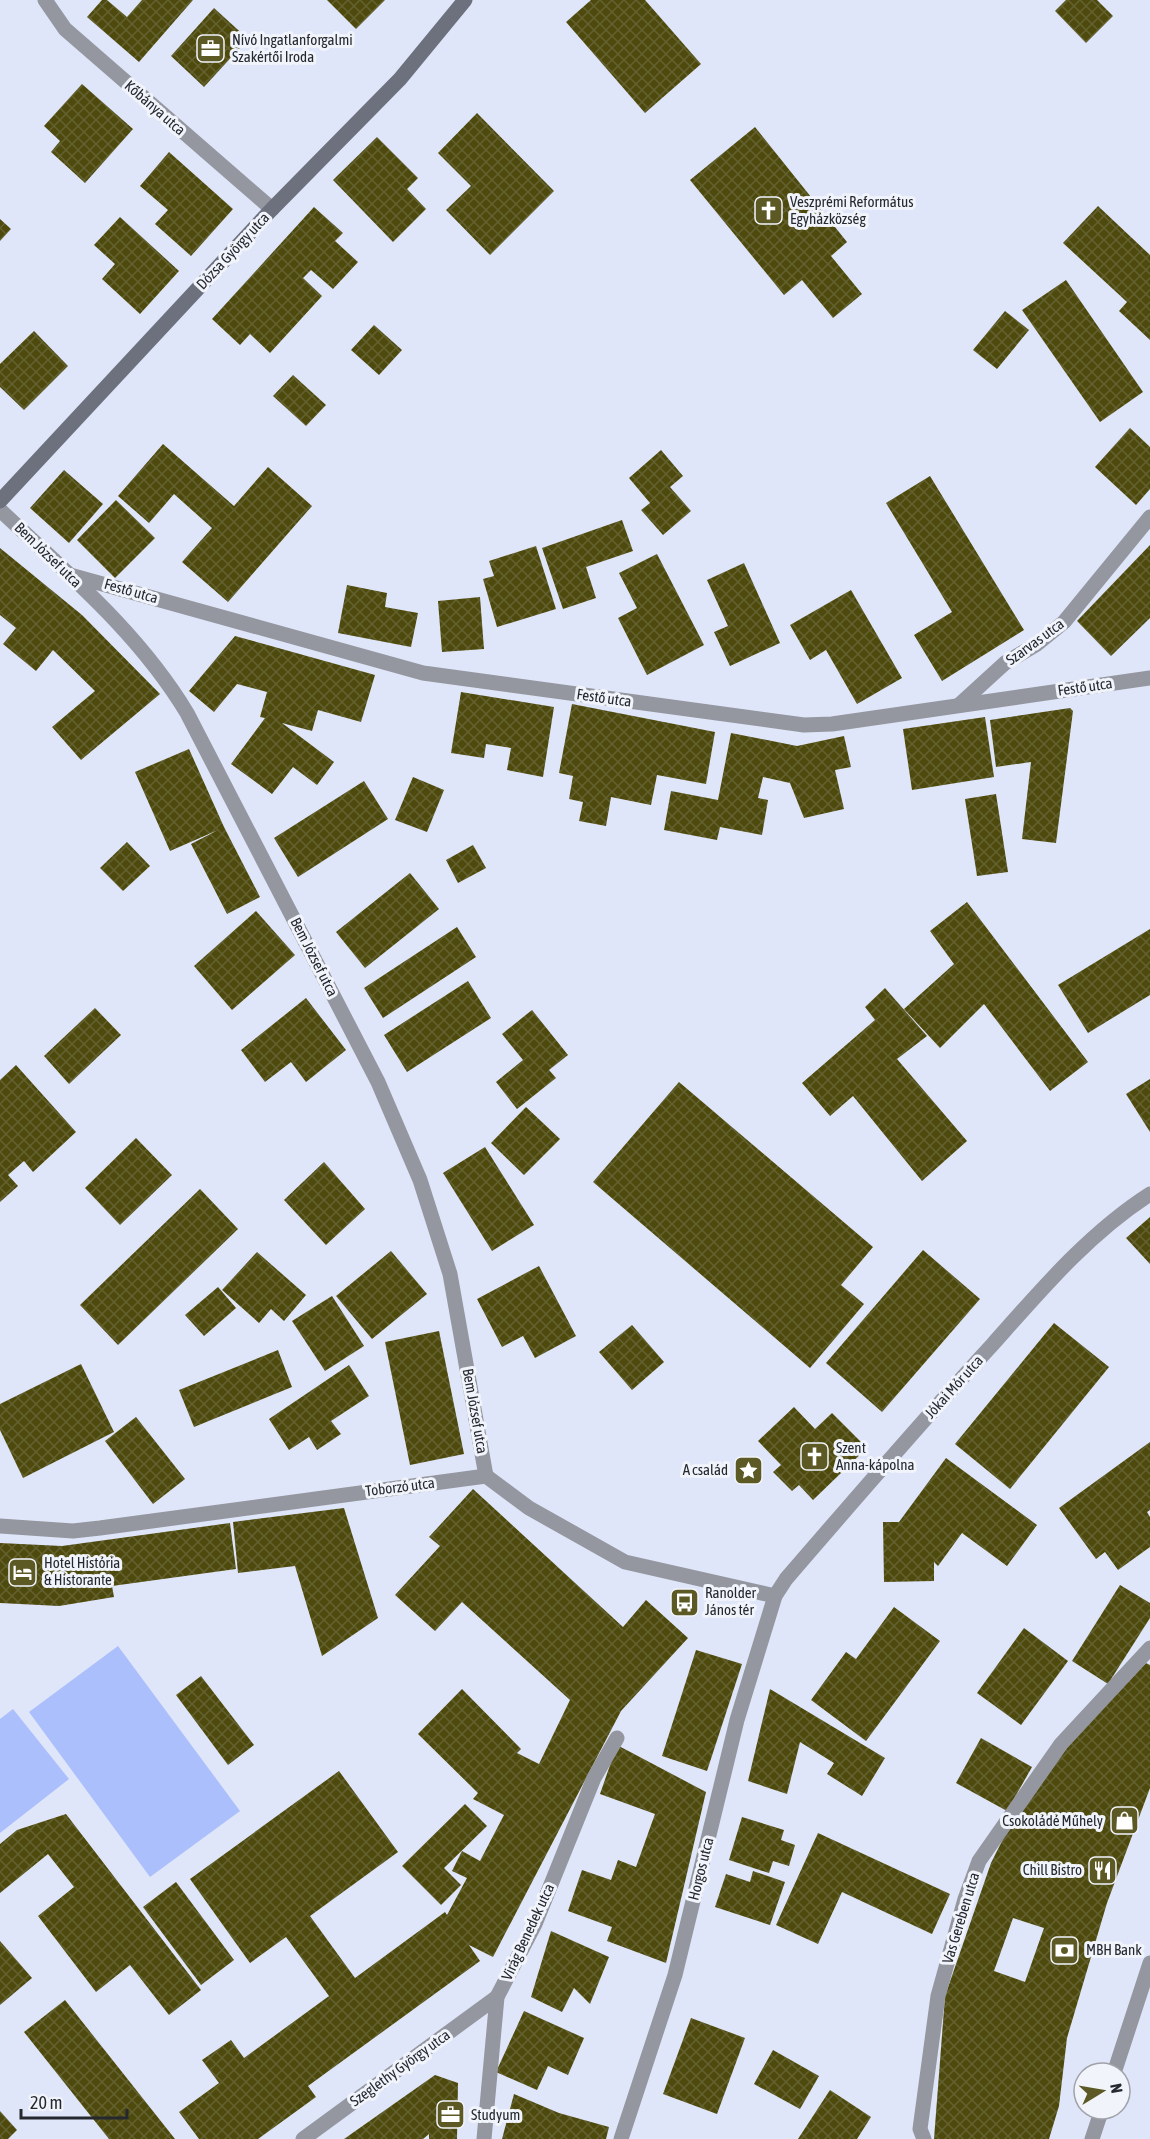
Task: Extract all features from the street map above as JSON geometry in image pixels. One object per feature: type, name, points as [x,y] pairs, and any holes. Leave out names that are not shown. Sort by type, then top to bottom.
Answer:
[{"type":"main road","name":"Dózsa György utca","points":[[0,501],[272,210],[400,79],[465,0]]},
{"type":"street","name":"Kőbánya utca","points":[[45,0],[65,29],[272,210]]},
{"type":"street","name":"Bem József utca","points":[[0,510],[137,642],[173,690],[378,1082],[420,1180],[450,1274],[486,1476]]},
{"type":"street","name":"Szarvas utca","points":[[959,705],[1005,663],[1037,644],[1064,622],[1150,517]]},
{"type":"street","name":"Festő utca","points":[[68,574],[423,674],[804,724],[832,724],[1150,678]]},
{"type":"street","name":"Jókai Mór utca","points":[[775,1596],[786,1579],[893,1453],[1021,1313],[1088,1242],[1150,1194]]},
{"type":"street","name":"Toborzó utca","points":[[0,1526],[73,1531],[486,1476]]},
{"type":"street","points":[[486,1476],[529,1508],[625,1562],[775,1596]]},
{"type":"street","name":"Horgos utca","points":[[621,2139],[675,1975],[737,1720],[775,1596]]},
{"type":"street","name":"Vas Gereben utca","points":[[924,2139],[920,2129],[938,1996],[965,1899],[979,1861],[1061,1744],[1150,1648]]},
{"type":"street","name":"Virág Benedek utca","points":[[484,2139],[498,1997],[535,1924],[594,1778],[616,1738]]},
{"type":"street","points":[[1118,2061],[1150,1963]]},
{"type":"street","name":"Szeglethy György utca","points":[[303,2139],[498,1997]]},
{"type":"street","points":[[1092,2139],[1098,2121]]},
{"type":"shaded area","points":[[118,1646],[240,1811],[150,1877],[29,1712]]},
{"type":"shaded area","points":[[13,1709],[69,1779],[0,1833],[0,1719]]},
{"type":"building","points":[[102,0],[107,0],[127,17],[142,0],[193,0],[139,62],[87,17]]},
{"type":"building","points":[[327,0],[385,0],[356,29]]},
{"type":"building","points":[[591,0],[645,0],[701,64],[645,113],[566,22]]},
{"type":"building","points":[[1066,0],[1097,0],[1113,16],[1086,43],[1055,11]]},
{"type":"building","points":[[214,8],[248,39],[204,87],[171,56]]},
{"type":"building","points":[[82,84],[133,129],[85,183],[51,152],[60,141],[44,126]]},
{"type":"building","points":[[477,113],[554,191],[490,255],[446,210],[471,186],[438,153]]},
{"type":"building","name":"Veszprémi Református Egyházközség","points":[[755,127],[847,242],[831,256],[862,294],[833,318],[802,280],[784,295],[690,180]]},
{"type":"building","points":[[377,137],[418,178],[407,189],[426,209],[393,242],[333,180]]},
{"type":"building","points":[[169,152],[233,209],[191,256],[155,224],[168,210],[140,186]]},
{"type":"building","points":[[1098,206],[1150,255],[1150,340],[1119,311],[1127,302],[1063,243]]},
{"type":"building","points":[[314,207],[343,233],[335,241],[358,262],[333,289],[311,270],[303,278],[322,296],[270,353],[250,334],[240,345],[212,319]]},
{"type":"building","points":[[120,217],[179,271],[140,314],[102,279],[115,264],[94,245]]},
{"type":"building","points":[[0,219],[11,229],[0,241]]},
{"type":"building","points":[[1066,280],[1143,392],[1100,422],[1022,310]]},
{"type":"building","points":[[1005,311],[1029,330],[997,369],[973,350]]},
{"type":"building","points":[[374,325],[402,350],[379,375],[351,350]]},
{"type":"building","points":[[34,331],[68,366],[24,410],[0,387],[0,364]]},
{"type":"building","points":[[293,375],[326,405],[306,426],[273,396]]},
{"type":"building","points":[[1130,428],[1150,447],[1150,489],[1136,505],[1095,467]]},
{"type":"building","points":[[163,444],[234,506],[268,467],[312,506],[228,602],[182,562],[212,528],[174,494],[149,523],[118,496]]},
{"type":"building","points":[[661,450],[683,476],[670,487],[691,511],[663,535],[641,510],[650,503],[629,478]]},
{"type":"building","points":[[64,470],[103,504],[69,543],[30,508]]},
{"type":"building","points":[[930,476],[1024,630],[942,681],[914,635],[952,612],[886,503]]},
{"type":"building","points":[[116,500],[155,538],[115,578],[77,540]]},
{"type":"building","points":[[622,520],[633,551],[586,567],[596,598],[563,609],[542,548]]},
{"type":"building","points":[[1150,545],[1150,618],[1111,656],[1077,621]]},
{"type":"building","points":[[536,546],[556,609],[497,627],[483,579],[494,576],[489,561]]},
{"type":"building","points":[[0,548],[82,615],[160,694],[81,760],[52,727],[95,691],[53,650],[36,671],[3,644],[16,628],[0,615]]},
{"type":"building","points":[[657,554],[704,645],[647,675],[618,618],[637,608],[619,573]]},
{"type":"building","points":[[744,563],[780,643],[730,666],[714,632],[728,626],[707,580]]},
{"type":"building","points":[[347,585],[387,593],[385,607],[418,613],[411,647],[338,633]]},
{"type":"building","points":[[851,590],[902,678],[857,704],[826,650],[810,660],[790,625]]},
{"type":"building","points":[[480,597],[484,649],[442,652],[438,601]]},
{"type":"building","points":[[235,636],[375,675],[361,722],[318,710],[312,731],[282,723],[334,762],[317,785],[293,767],[272,794],[231,764],[265,718],[260,717],[267,692],[237,684],[214,712],[189,691]]},
{"type":"building","points":[[461,692],[554,707],[543,777],[507,770],[511,748],[486,744],[484,758],[451,753]]},
{"type":"building","points":[[572,704],[715,732],[706,784],[657,775],[651,805],[611,797],[606,826],[579,821],[583,802],[569,799],[573,776],[559,773]]},
{"type":"building","points":[[1070,708],[1073,711],[1056,843],[1022,839],[1031,762],[996,767],[990,720]]},
{"type":"building","points":[[985,717],[994,777],[912,790],[903,729]]},
{"type":"building","points":[[731,733],[797,746],[844,736],[851,767],[835,770],[844,809],[804,818],[790,783],[763,777],[758,798],[768,800],[762,835],[720,827],[717,840],[664,830],[671,791],[718,800]]},
{"type":"building","points":[[189,749],[224,827],[260,897],[227,914],[191,844],[218,830],[170,851],[135,772]]},
{"type":"building","points":[[413,777],[444,790],[427,832],[395,820]]},
{"type":"building","points":[[364,781],[388,819],[298,877],[274,838]]},
{"type":"building","points":[[996,794],[1008,872],[977,876],[965,799]]},
{"type":"building","points":[[127,842],[150,866],[123,891],[100,868]]},
{"type":"building","points":[[473,845],[486,868],[458,883],[446,860]]},
{"type":"building","points":[[410,873],[439,909],[365,968],[336,932]]},
{"type":"building","points":[[967,902],[1088,1062],[1050,1091],[984,1004],[940,1048],[904,1009],[954,964],[930,931]]},
{"type":"building","points":[[256,911],[295,955],[232,1010],[194,966]]},
{"type":"building","points":[[457,927],[476,957],[383,1018],[364,988]]},
{"type":"building","points":[[1150,929],[1150,995],[1088,1033],[1058,985]]},
{"type":"building","points":[[468,981],[491,1018],[407,1072],[384,1035]]},
{"type":"building","points":[[885,988],[927,1036],[897,1059],[967,1141],[922,1181],[853,1096],[830,1116],[802,1083],[875,1020],[865,1007]]},
{"type":"building","points":[[306,998],[346,1050],[306,1082],[291,1062],[265,1082],[241,1050]]},
{"type":"building","points":[[95,1008],[121,1035],[69,1084],[44,1056]]},
{"type":"building","points":[[532,1010],[568,1055],[549,1070],[556,1078],[517,1109],[496,1082],[523,1060],[502,1034]]},
{"type":"building","points":[[16,1065],[76,1132],[33,1172],[24,1161],[8,1175],[18,1186],[0,1202],[0,1080]]},
{"type":"building","points":[[1150,1079],[1150,1132],[1126,1094]]},
{"type":"building","points":[[679,1082],[873,1247],[841,1285],[864,1304],[810,1368],[593,1182]]},
{"type":"building","points":[[526,1107],[560,1139],[524,1175],[491,1143]]},
{"type":"building","points":[[136,1138],[172,1175],[120,1225],[85,1188]]},
{"type":"building","points":[[485,1147],[534,1225],[492,1251],[443,1173]]},
{"type":"building","points":[[324,1162],[365,1209],[326,1245],[284,1200]]},
{"type":"building","points":[[200,1189],[238,1229],[118,1345],[80,1305]]},
{"type":"building","points":[[1150,1217],[1150,1264],[1126,1238]]},
{"type":"building","points":[[923,1250],[980,1299],[882,1412],[826,1363]]},
{"type":"building","points":[[391,1251],[427,1294],[372,1339],[336,1296]]},
{"type":"building","points":[[257,1252],[306,1295],[284,1321],[271,1309],[259,1323],[222,1290]]},
{"type":"building","points":[[539,1266],[576,1336],[535,1358],[523,1336],[502,1347],[477,1299]]},
{"type":"building","points":[[218,1287],[236,1308],[204,1336],[185,1315]]},
{"type":"building","points":[[332,1296],[364,1346],[325,1371],[292,1321]]},
{"type":"building","points":[[1054,1323],[1109,1367],[1010,1489],[955,1444]]},
{"type":"building","points":[[632,1325],[664,1362],[632,1390],[599,1352]]},
{"type":"building","points":[[439,1331],[464,1454],[410,1465],[385,1342]]},
{"type":"building","points":[[278,1350],[292,1387],[194,1427],[179,1390]]},
{"type":"building","points":[[81,1364],[114,1432],[23,1478],[0,1430],[0,1404]]},
{"type":"building","points":[[349,1365],[369,1396],[331,1421],[341,1434],[317,1450],[309,1437],[289,1450],[269,1419]]},
{"type":"building","name":"Szent Anna-kápolna","points":[[794,1407],[815,1429],[832,1413],[867,1448],[813,1500],[799,1485],[792,1491],[773,1472],[781,1465],[758,1441]]},
{"type":"building","points":[[136,1417],[185,1479],[153,1504],[105,1441]]},
{"type":"building","points":[[1150,1442],[1150,1510],[1147,1512],[1150,1517],[1150,1547],[1118,1570],[1105,1552],[1096,1559],[1059,1508]]},
{"type":"building","points":[[946,1458],[1037,1525],[1007,1566],[962,1533],[938,1566],[934,1562],[934,1581],[884,1582],[883,1522],[899,1522]]},
{"type":"building","points":[[473,1489],[623,1627],[646,1600],[688,1638],[621,1711],[493,1957],[469,1945],[480,1961],[308,2086],[316,2097],[258,2139],[199,2139],[179,2112],[219,2083],[202,2060],[231,2040],[244,2058],[329,1996],[286,1937],[250,1963],[190,1879],[339,1771],[398,1852],[310,1916],[355,1978],[445,1912],[447,1915],[467,1878],[452,1871],[462,1851],[480,1861],[504,1815],[473,1799],[478,1793],[418,1734],[462,1689],[521,1749],[517,1753],[539,1764],[570,1700],[462,1602],[435,1631],[395,1595],[440,1546],[429,1537]]},
{"type":"building","points":[[344,1508],[378,1618],[322,1656],[295,1566],[238,1573],[233,1522]]},
{"type":"building","points":[[230,1523],[236,1569],[112,1586],[114,1597],[59,1606],[0,1603],[0,1543],[62,1546]]},
{"type":"building","points":[[1120,1585],[1150,1603],[1150,1618],[1108,1684],[1072,1661]]},
{"type":"building","points":[[894,1607],[940,1641],[866,1741],[811,1700],[846,1652],[856,1659]]},
{"type":"building","points":[[1024,1628],[1068,1661],[1021,1725],[977,1693]]},
{"type":"building","points":[[696,1650],[742,1664],[707,1771],[662,1756]]},
{"type":"building","points":[[1146,1663],[1150,1665],[1150,1788],[1107,1903],[1067,2038],[1059,2106],[1049,2139],[934,2139],[945,1996],[991,1863],[1020,1805],[1056,1758]],"holes":[[[1013,1918],[1044,1928],[1025,1982],[994,1971]]]},
{"type":"building","points":[[201,1676],[254,1745],[228,1765],[176,1695]]},
{"type":"building","points":[[770,1689],[885,1758],[862,1796],[827,1774],[834,1763],[800,1742],[787,1794],[748,1781]]},
{"type":"building","points":[[981,1738],[1032,1767],[1007,1811],[956,1783]]},
{"type":"building","points":[[617,1745],[706,1792],[666,1963],[607,1941],[612,1927],[568,1911],[582,1870],[611,1880],[618,1860],[636,1867],[655,1814],[600,1794]]},
{"type":"building","points":[[465,1804],[487,1826],[444,1868],[461,1885],[441,1905],[402,1866]]},
{"type":"building","points":[[66,1814],[201,1990],[169,2015],[130,1965],[96,1992],[38,1916],[74,1887],[48,1854],[0,1893],[0,1844],[17,1830]]},
{"type":"building","points":[[742,1817],[784,1830],[781,1840],[795,1845],[789,1866],[773,1861],[769,1873],[729,1860]]},
{"type":"building","points":[[818,1833],[950,1894],[932,1934],[842,1892],[818,1944],[776,1925]]},
{"type":"building","points":[[753,1871],[785,1882],[770,1925],[715,1907],[726,1874],[750,1882]]},
{"type":"building","points":[[176,1882],[234,1960],[201,1985],[143,1907]]},
{"type":"building","points":[[551,1931],[609,1957],[590,2004],[574,1988],[562,2012],[531,1997]]},
{"type":"building","points":[[0,1941],[32,1978],[0,2005]]},
{"type":"building","points":[[65,2000],[175,2139],[109,2139],[24,2032]]},
{"type":"building","points":[[524,2011],[584,2038],[568,2075],[548,2066],[537,2090],[496,2072]]},
{"type":"building","points":[[691,2018],[745,2038],[717,2114],[663,2094]]},
{"type":"building","points":[[773,2050],[819,2076],[800,2109],[754,2084]]},
{"type":"building","points":[[435,2075],[458,2083],[457,2139],[429,2139],[429,2134],[423,2139],[344,2139]]},
{"type":"building","points":[[830,2090],[871,2117],[857,2139],[798,2139]]},
{"type":"building","points":[[514,2094],[559,2113],[609,2127],[606,2139],[502,2139]]},
{"type":"building","points":[[0,2111],[17,2130],[8,2139],[0,2139]]},
{"type":"place","name":"Nívó Ingatlanforgalmi Szakértői Iroda","points":[[211,49]]},
{"type":"place","name":"Veszprémi Református Egyházközség","points":[[769,211]]},
{"type":"place","name":"Szent Anna-kápolna","points":[[815,1457]]},
{"type":"place","name":"A család","points":[[749,1470]]},
{"type":"place","name":"Hotel História & Historante","points":[[23,1572]]},
{"type":"place","name":"Ranolder János tér","points":[[684,1602]]},
{"type":"place","name":"Csokoládé Műhely","points":[[1124,1821]]},
{"type":"place","name":"Chill Bistro","points":[[1103,1870]]},
{"type":"place","name":"MBH Bank","points":[[1065,1950]]},
{"type":"place","name":"Studyum","points":[[450,2115]]}]
